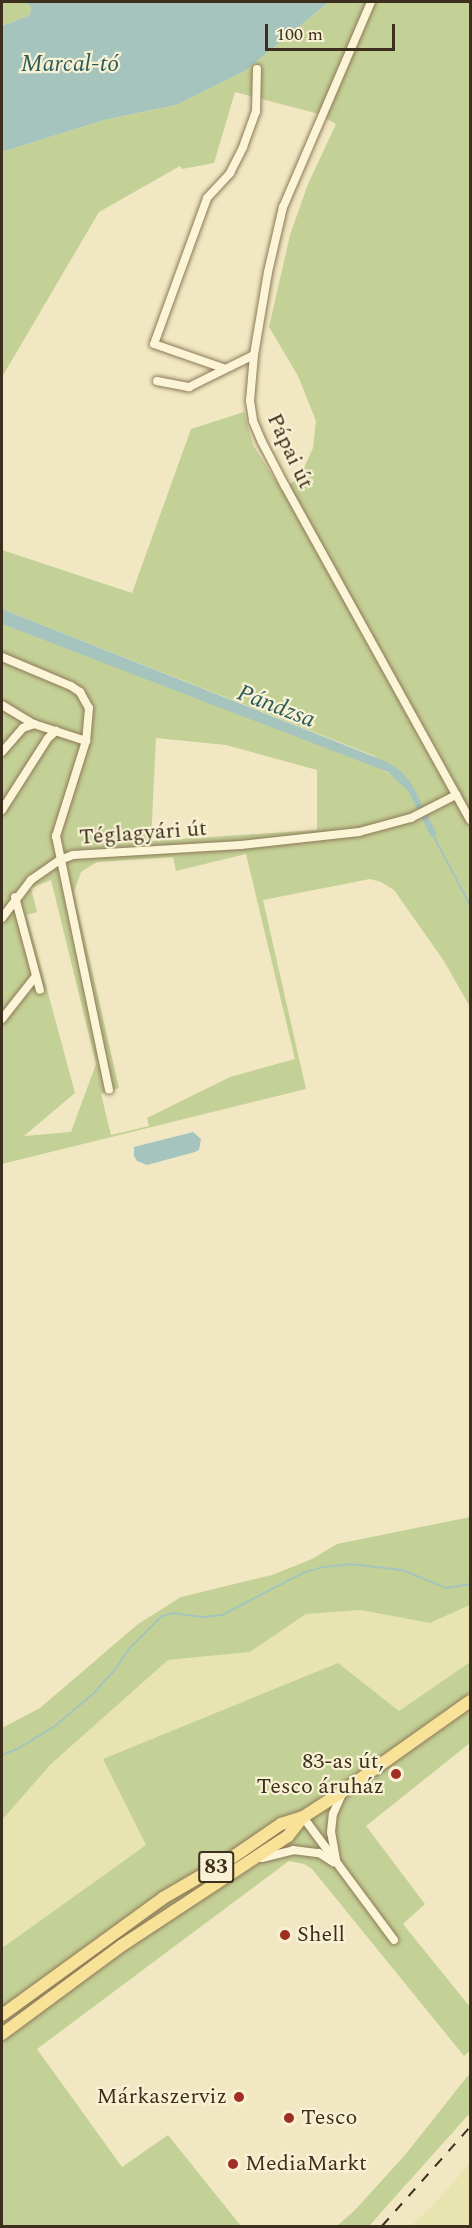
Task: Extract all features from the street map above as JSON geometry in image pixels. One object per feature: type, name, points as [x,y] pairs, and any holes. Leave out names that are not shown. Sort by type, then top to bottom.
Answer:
[{"type":"main road","name":"83","points":[[2,2015],[163,1898],[230,1859],[281,1824],[303,1817],[471,1701]]},
{"type":"main road","name":"83","points":[[2,2034],[121,1946],[288,1836],[303,1817]]},
{"type":"street","name":"Pápai út","points":[[371,2],[283,207],[268,272],[254,355],[250,401],[253,421],[261,442],[471,820]]},
{"type":"street","points":[[223,368],[154,344],[207,198],[230,173],[243,147],[256,112],[257,69]]},
{"type":"street","points":[[157,381],[189,387],[204,381],[223,368],[254,355]]},
{"type":"street","points":[[2,657],[80,692],[88,708],[86,741],[74,785],[58,824],[56,836],[60,860],[31,880],[15,897],[2,918]]},
{"type":"street","points":[[2,705],[34,724],[86,741]]},
{"type":"street","points":[[2,752],[23,728],[34,724]]},
{"type":"street","points":[[2,810],[48,738],[56,731]]},
{"type":"street","name":"Téglagyári út","points":[[109,1090],[60,860],[86,853],[231,845],[359,832],[411,818],[456,795]]},
{"type":"street","points":[[15,897],[40,990]]},
{"type":"street","points":[[2,1019],[35,977]]},
{"type":"street","points":[[337,1865],[331,1832],[333,1814],[342,1792]]},
{"type":"street","points":[[303,1817],[393,1940]]},
{"type":"street","points":[[240,1869],[272,1854],[293,1850],[319,1853],[337,1865]]},
{"type":"shaded area","points":[[470,1605],[470,1662],[399,1711],[103,1759],[146,1845],[2,1948],[2,1820],[51,1764],[168,1660],[250,1652],[306,1614],[360,1610],[430,1623]]},
{"type":"shaded area","points":[[470,2163],[470,2226],[411,2226],[434,2204]]},
{"type":"green space","points":[[2,2],[22,2],[31,6],[30,15],[2,26]]},
{"type":"green space","points":[[329,2],[470,2],[470,1007],[444,961],[394,890],[381,882],[370,879],[263,900],[306,1089],[2,1164],[2,624],[373,764],[397,778],[408,791],[400,770],[372,755],[2,609],[2,550],[132,593],[191,429],[244,412],[253,445],[282,491],[300,476],[313,448],[316,421],[298,376],[269,327],[290,235],[308,184],[336,124],[319,114],[235,92],[214,163],[182,169],[180,166],[99,212],[2,377],[2,152],[104,120],[176,105],[245,71]],"holes":[[[156,738],[226,745],[317,770],[317,830],[151,841]],[[246,854],[295,1059],[230,1077],[147,1118],[149,1126],[111,1135],[101,1094],[119,1088],[74,892],[81,872],[97,862],[173,857],[176,871]],[[51,880],[96,1064],[71,1132],[24,1136],[75,1093],[27,915],[37,912],[31,888]]]},
{"type":"green space","points":[[470,1517],[470,1605],[430,1623],[360,1610],[306,1614],[250,1652],[168,1660],[51,1764],[2,1820],[2,1728],[40,1708],[138,1624],[181,1597],[272,1575],[312,1559],[337,1544]]},
{"type":"green space","points":[[470,1662],[470,1743],[366,1826],[425,1904],[403,1924],[470,2007],[470,2051],[464,2056],[312,1869],[304,1864],[289,1861],[37,2049],[122,2167],[168,2135],[241,2226],[2,2226],[2,1948],[146,1845],[103,1759],[338,1663],[399,1711]]},
{"type":"green space","points":[[470,2073],[470,2113],[369,2226],[337,2226],[355,2210],[405,2155]]},
{"type":"water","name":"Marcal-tó","points":[[22,2],[329,2],[245,71],[176,105],[104,120],[2,152],[2,26],[30,15],[31,6]]},
{"type":"water","points":[[2,609],[385,761],[400,770],[411,783],[437,834],[431,837],[408,791],[388,772],[2,624]]},
{"type":"water","points":[[193,1132],[201,1139],[199,1150],[195,1152],[147,1165],[137,1161],[134,1156],[134,1147]]},
{"type":"waterway","name":"Pándzsa","points":[[432,833],[470,905]]},
{"type":"waterway","points":[[2,1755],[19,1748],[55,1726],[94,1693],[129,1649],[162,1616],[173,1613],[203,1617],[222,1615],[303,1573],[323,1567],[350,1564],[402,1570],[446,1588],[470,1584]]},
{"type":"railway","points":[[382,2226],[470,2127]]},
{"type":"place","name":"83-as út, Tesco áruház","points":[[396,1774]]},
{"type":"place","name":"Shell","points":[[285,1935]]},
{"type":"place","name":"Márkaszerviz","points":[[239,2097]]},
{"type":"place","name":"Tesco","points":[[289,2118]]},
{"type":"place","name":"MediaMarkt","points":[[233,2164]]}]
